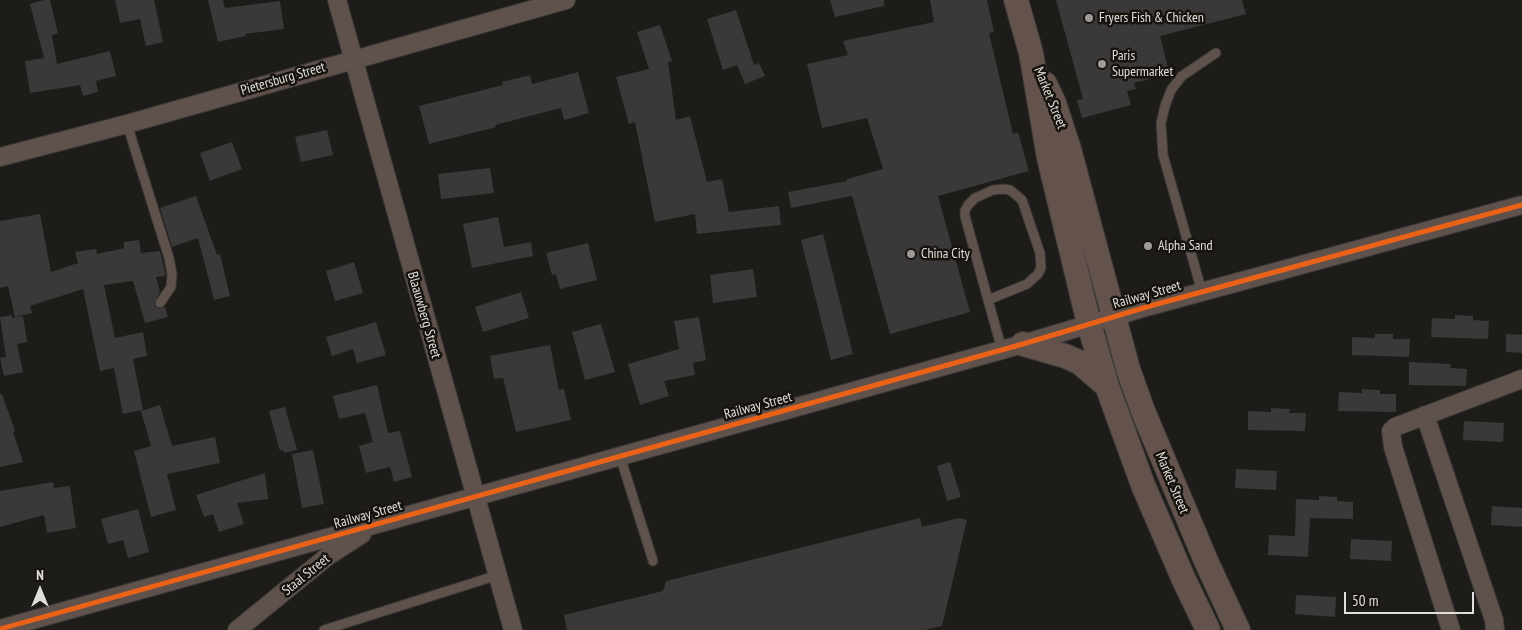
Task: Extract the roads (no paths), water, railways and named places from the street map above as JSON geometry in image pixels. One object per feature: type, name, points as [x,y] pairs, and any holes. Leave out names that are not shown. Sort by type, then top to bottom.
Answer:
[{"type":"main road","points":[[1016,0],[1031,52]]},
{"type":"main road","name":"Market Street","points":[[1031,52],[1054,103],[1069,149],[1128,369],[1150,429],[1206,561],[1238,630]]},
{"type":"main road","name":"Market Street","points":[[1031,52],[1049,158],[1089,324],[1107,386],[1143,485],[1208,630]]},
{"type":"main road","points":[[1013,347],[1065,356],[1079,362],[1107,386]]},
{"type":"street","name":"Blaauwberg Street","points":[[337,0],[513,630]]},
{"type":"street","name":"Pietersburg Street","points":[[0,157],[127,124],[566,0]]},
{"type":"street","name":"Railway Street","points":[[0,629],[1013,347],[1114,316],[1522,205]]},
{"type":"street","points":[[1450,630],[1390,438],[1391,431],[1395,427],[1425,415],[1522,379]]},
{"type":"street","points":[[1425,415],[1494,620],[1495,630]]},
{"type":"street","name":"Staal Street","points":[[237,630],[328,556],[378,524]]},
{"type":"lane","points":[[1202,292],[1163,155],[1161,123],[1171,90],[1182,76],[1216,52]]},
{"type":"lane","points":[[127,124],[169,258],[172,274],[171,287],[160,303]]},
{"type":"lane","points":[[988,300],[1027,284],[1038,274],[1041,268],[1040,253],[1022,200],[1010,190],[993,190],[975,198],[968,205],[966,216],[988,300],[1013,347]]},
{"type":"lane","points":[[620,456],[653,561]]},
{"type":"lane","points":[[324,630],[498,575]]},
{"type":"place","name":"Fryers Fish & Chicken","points":[[1089,18]]},
{"type":"place","name":"Paris Supermarket","points":[[1102,64]]},
{"type":"place","name":"Alpha Sand","points":[[1148,246]]},
{"type":"place","name":"China City","points":[[911,254]]}]
